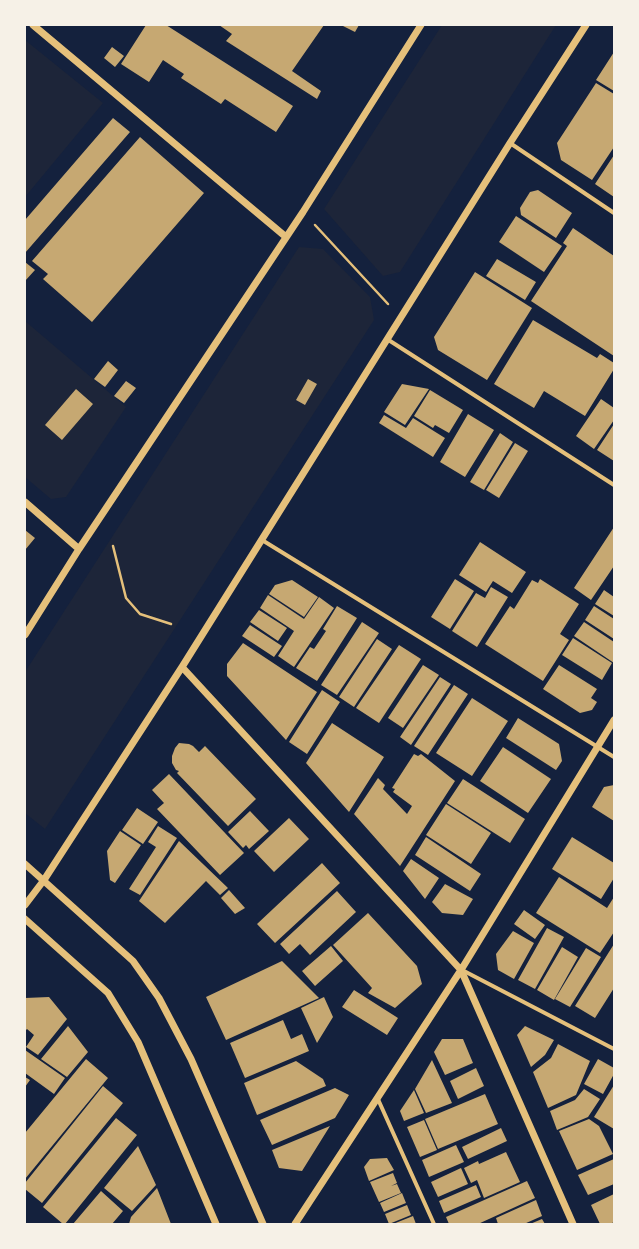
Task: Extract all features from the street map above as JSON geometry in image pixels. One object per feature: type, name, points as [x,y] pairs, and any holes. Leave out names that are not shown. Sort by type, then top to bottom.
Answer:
[{"type":"street","points":[[33,25],[286,237]]},
{"type":"street","points":[[25,635],[79,549],[303,212],[421,25]]},
{"type":"street","points":[[25,905],[44,880],[182,667],[510,143],[586,25]]},
{"type":"street","points":[[510,143],[614,213]]},
{"type":"street","points":[[387,339],[614,485]]},
{"type":"street","points":[[25,502],[79,549]]},
{"type":"street","points":[[262,540],[614,757]]},
{"type":"street","points":[[182,667],[461,970],[573,1224]]},
{"type":"street","points":[[295,1224],[461,970],[614,720]]},
{"type":"street","points":[[25,864],[133,961],[159,998],[191,1059],[263,1224]]},
{"type":"street","points":[[25,919],[108,994],[138,1042],[216,1224]]},
{"type":"street","points":[[461,970],[614,1049]]},
{"type":"street","points":[[377,1097],[434,1224]]},
{"type":"path","points":[[303,212],[401,317]]},
{"type":"path","points":[[112,546],[126,598],[140,614],[171,624]]},
{"type":"shaded area","points":[[442,25],[556,25],[400,272],[383,276],[324,209]]},
{"type":"shaded area","points":[[25,40],[103,103],[25,197]]},
{"type":"shaded area","points":[[299,247],[323,249],[370,297],[374,320],[45,829],[25,813],[25,672]]},
{"type":"shaded area","points":[[25,321],[126,407],[66,497],[51,499],[25,477]]},
{"type":"building","points":[[146,25],[166,25],[293,106],[276,132],[225,99],[221,104],[181,78],[184,74],[163,60],[149,82],[121,64]]},
{"type":"building","points":[[219,25],[324,25],[292,71],[321,91],[317,99],[226,41],[232,34]]},
{"type":"building","points":[[341,25],[359,25],[355,32]]},
{"type":"building","points":[[112,47],[124,56],[115,67],[104,58]]},
{"type":"building","points":[[614,52],[614,91],[596,80]]},
{"type":"building","points":[[596,83],[614,94],[614,147],[592,180],[561,160],[557,143]]},
{"type":"building","points":[[113,118],[130,132],[25,253],[25,220]]},
{"type":"building","points":[[140,137],[204,193],[92,322],[43,279],[48,274],[32,261]]},
{"type":"building","points":[[614,155],[614,197],[595,184]]},
{"type":"building","points":[[538,190],[572,213],[556,238],[521,215],[520,208],[530,192]]},
{"type":"building","points":[[516,216],[562,246],[544,272],[499,242]]},
{"type":"building","points":[[573,228],[614,256],[614,356],[531,301],[567,246],[563,243]]},
{"type":"building","points":[[497,259],[536,282],[525,300],[486,276]]},
{"type":"building","points":[[25,262],[35,270],[25,281]]},
{"type":"building","points":[[475,272],[532,308],[487,380],[438,350],[434,337]]},
{"type":"building","points":[[533,320],[597,358],[600,354],[614,363],[614,369],[585,416],[544,391],[534,408],[494,384]]},
{"type":"building","points":[[108,361],[118,370],[105,387],[94,379]]},
{"type":"building","points":[[308,379],[317,384],[305,405],[296,400]]},
{"type":"building","points":[[126,381],[136,388],[124,403],[114,396]]},
{"type":"building","points":[[402,384],[429,389],[405,425],[384,412]]},
{"type":"building","points":[[76,389],[93,404],[62,440],[45,425]]},
{"type":"building","points":[[430,390],[463,410],[449,433],[435,425],[433,428],[414,416]]},
{"type":"building","points":[[601,399],[614,408],[614,420],[594,449],[576,436]]},
{"type":"building","points":[[468,414],[494,430],[465,477],[440,462]]},
{"type":"building","points":[[384,415],[406,428],[413,418],[445,438],[433,457],[379,423]]},
{"type":"building","points":[[614,424],[614,461],[597,450]]},
{"type":"building","points":[[500,433],[513,442],[484,490],[470,482]]},
{"type":"building","points":[[515,443],[528,451],[499,498],[486,490]]},
{"type":"building","points":[[614,527],[614,566],[591,600],[574,588]]},
{"type":"building","points":[[25,530],[35,538],[25,550]]},
{"type":"building","points":[[480,542],[526,572],[512,593],[493,581],[486,592],[459,575]]},
{"type":"building","points":[[455,579],[474,591],[450,629],[431,617]]},
{"type":"building","points":[[540,579],[579,604],[560,634],[569,640],[543,681],[485,644],[510,606],[514,609],[532,580],[538,583]]},
{"type":"building","points":[[292,580],[318,597],[304,617],[269,594],[275,585]]},
{"type":"building","points":[[491,587],[508,597],[477,647],[452,631],[476,593],[485,598]]},
{"type":"building","points":[[604,590],[614,597],[614,616],[595,604]]},
{"type":"building","points":[[268,595],[304,619],[319,597],[334,608],[294,667],[278,656],[294,631],[260,608]]},
{"type":"building","points":[[337,606],[357,618],[317,681],[296,668],[310,647],[314,649],[326,631],[323,629]]},
{"type":"building","points":[[594,606],[614,619],[614,639],[585,620]]},
{"type":"building","points":[[259,610],[287,628],[278,641],[250,622]]},
{"type":"building","points":[[362,622],[379,633],[337,695],[321,685]]},
{"type":"building","points":[[584,622],[614,642],[614,663],[574,636]]},
{"type":"building","points":[[250,625],[282,646],[274,657],[242,636]]},
{"type":"building","points":[[573,638],[612,663],[602,680],[562,655]]},
{"type":"building","points":[[377,639],[392,649],[354,707],[339,697]]},
{"type":"building","points":[[243,643],[317,692],[286,740],[227,676],[227,664]]},
{"type":"building","points":[[399,645],[421,659],[379,723],[356,708]]},
{"type":"building","points":[[423,665],[439,675],[403,728],[388,718]]},
{"type":"building","points":[[559,665],[597,689],[591,698],[597,702],[592,710],[580,713],[543,689]]},
{"type":"building","points":[[440,677],[451,684],[411,745],[400,737]]},
{"type":"building","points":[[454,685],[468,694],[428,755],[414,746]]},
{"type":"building","points":[[322,690],[340,702],[307,754],[289,742]]},
{"type":"building","points":[[472,698],[508,721],[472,776],[436,753]]},
{"type":"building","points":[[518,718],[559,744],[562,761],[556,770],[506,738]]},
{"type":"building","points":[[332,723],[384,757],[349,812],[306,763]]},
{"type":"building","points":[[179,743],[189,744],[199,752],[205,746],[256,799],[228,826],[177,773],[179,771],[176,770],[172,763],[172,756]]},
{"type":"building","points":[[503,747],[551,779],[528,813],[480,781]]},
{"type":"building","points":[[414,754],[418,756],[421,754],[455,781],[400,866],[354,814],[378,778],[385,785],[383,789],[407,814],[412,806],[393,792],[395,789],[392,788]]},
{"type":"building","points":[[169,774],[244,853],[220,875],[157,809],[164,803],[152,790]]},
{"type":"building","points":[[463,779],[525,819],[510,843],[447,803]]},
{"type":"building","points":[[614,785],[614,821],[592,807],[604,787]]},
{"type":"building","points":[[446,804],[491,833],[471,864],[426,835]]},
{"type":"building","points":[[137,808],[158,822],[143,844],[122,830]]},
{"type":"building","points":[[250,811],[269,831],[249,849],[246,845],[243,848],[228,832]]},
{"type":"building","points":[[289,818],[309,839],[274,872],[254,851]]},
{"type":"building","points":[[158,826],[177,838],[140,895],[129,889],[156,847],[148,842]]},
{"type":"building","points":[[120,831],[141,845],[115,883],[110,880],[107,851]]},
{"type":"building","points":[[426,837],[481,874],[470,891],[415,855]]},
{"type":"building","points":[[572,837],[614,863],[614,878],[601,899],[552,869]]},
{"type":"building","points":[[179,841],[228,888],[220,895],[206,881],[165,923],[139,901]]},
{"type":"building","points":[[411,859],[439,878],[425,899],[403,871]]},
{"type":"building","points":[[322,863],[340,883],[275,943],[257,924]]},
{"type":"building","points":[[559,877],[607,908],[614,897],[614,932],[600,953],[536,913]]},
{"type":"building","points":[[445,884],[473,899],[463,915],[442,913],[432,902]]},
{"type":"building","points":[[229,890],[245,908],[235,914],[221,898]]},
{"type":"building","points":[[337,891],[356,912],[310,955],[300,944],[289,954],[280,944]]},
{"type":"building","points":[[524,910],[545,925],[535,939],[514,924]]},
{"type":"building","points":[[368,913],[417,966],[422,984],[395,1008],[368,993],[372,988],[333,945]]},
{"type":"building","points":[[547,928],[564,937],[535,989],[518,980]]},
{"type":"building","points":[[513,931],[534,943],[514,979],[498,970],[496,954]]},
{"type":"building","points":[[614,944],[614,988],[595,1018],[575,1006]]},
{"type":"building","points":[[331,946],[343,961],[315,986],[302,971]]},
{"type":"building","points":[[562,947],[578,957],[554,1000],[537,990]]},
{"type":"building","points":[[586,948],[601,957],[570,1007],[555,999]]},
{"type":"building","points":[[282,961],[319,998],[226,1040],[206,997]]},
{"type":"building","points":[[354,990],[398,1018],[387,1035],[342,1007]]},
{"type":"building","points":[[49,997],[67,1019],[38,1055],[26,1047],[34,1035],[27,1029],[25,1031],[25,998]]},
{"type":"building","points":[[324,997],[333,1017],[317,1043],[301,1008]]},
{"type":"building","points":[[283,1020],[291,1039],[302,1034],[309,1051],[245,1078],[230,1043]]},
{"type":"building","points":[[68,1026],[88,1052],[67,1077],[41,1059]]},
{"type":"building","points":[[525,1026],[554,1040],[545,1055],[531,1067],[517,1035]]},
{"type":"building","points":[[442,1039],[463,1039],[473,1063],[445,1075],[434,1052]]},
{"type":"building","points":[[558,1044],[590,1061],[576,1095],[548,1108],[533,1072],[551,1058]]},
{"type":"building","points":[[25,1050],[65,1078],[54,1094],[25,1073]]},
{"type":"building","points":[[86,1059],[108,1078],[25,1179],[25,1133]]},
{"type":"building","points":[[598,1059],[614,1068],[614,1074],[603,1094],[584,1084]]},
{"type":"building","points":[[432,1060],[452,1103],[426,1113],[415,1089]]},
{"type":"building","points":[[296,1061],[323,1079],[326,1086],[257,1115],[244,1083]]},
{"type":"building","points":[[476,1068],[484,1086],[458,1099],[450,1081]]},
{"type":"building","points":[[25,1077],[30,1080],[25,1087]]},
{"type":"building","points":[[614,1085],[614,1129],[594,1117]]},
{"type":"building","points":[[103,1086],[123,1103],[42,1203],[25,1189],[25,1183]]},
{"type":"building","points":[[335,1088],[349,1095],[335,1118],[272,1145],[260,1120]]},
{"type":"building","points":[[584,1089],[600,1099],[588,1117],[557,1130],[550,1111],[575,1100]]},
{"type":"building","points":[[414,1090],[424,1113],[404,1121],[400,1111]]},
{"type":"building","points":[[485,1094],[498,1124],[438,1149],[425,1119]]},
{"type":"building","points":[[116,1118],[137,1135],[65,1224],[63,1224],[43,1207]]},
{"type":"building","points":[[589,1119],[599,1126],[613,1154],[577,1170],[559,1131]]},
{"type":"building","points":[[424,1120],[437,1150],[420,1157],[407,1127]]},
{"type":"building","points":[[330,1126],[302,1171],[279,1168],[272,1150]]},
{"type":"building","points":[[501,1128],[507,1141],[468,1159],[462,1147]]},
{"type":"building","points":[[456,1145],[464,1162],[429,1177],[422,1160]]},
{"type":"building","points":[[138,1146],[156,1185],[132,1211],[104,1188]]},
{"type":"building","points":[[506,1152],[520,1182],[484,1198],[477,1180],[471,1183],[464,1168],[478,1161],[479,1164]]},
{"type":"building","points":[[387,1158],[394,1170],[369,1181],[364,1167],[370,1159]]},
{"type":"building","points":[[614,1159],[614,1184],[588,1195],[578,1175]]},
{"type":"building","points":[[461,1168],[468,1184],[438,1197],[431,1182]]},
{"type":"building","points":[[393,1173],[397,1183],[391,1186],[397,1184],[401,1193],[379,1202],[370,1182]]},
{"type":"building","points":[[527,1181],[535,1198],[478,1224],[449,1224],[446,1217]]},
{"type":"building","points":[[476,1185],[481,1197],[444,1213],[439,1201]]},
{"type":"building","points":[[157,1188],[171,1224],[129,1224],[131,1217]]},
{"type":"building","points":[[101,1191],[123,1211],[112,1224],[73,1224]]},
{"type":"building","points":[[402,1193],[406,1203],[384,1212],[380,1203]]},
{"type":"building","points":[[614,1194],[614,1222],[610,1224],[600,1224],[591,1205]]},
{"type":"building","points":[[536,1200],[542,1216],[524,1224],[498,1224],[496,1218]]},
{"type":"building","points":[[407,1205],[411,1215],[389,1224],[385,1214]]},
{"type":"building","points":[[413,1216],[416,1224],[393,1224]]},
{"type":"building","points":[[542,1219],[545,1224],[530,1224]]}]
